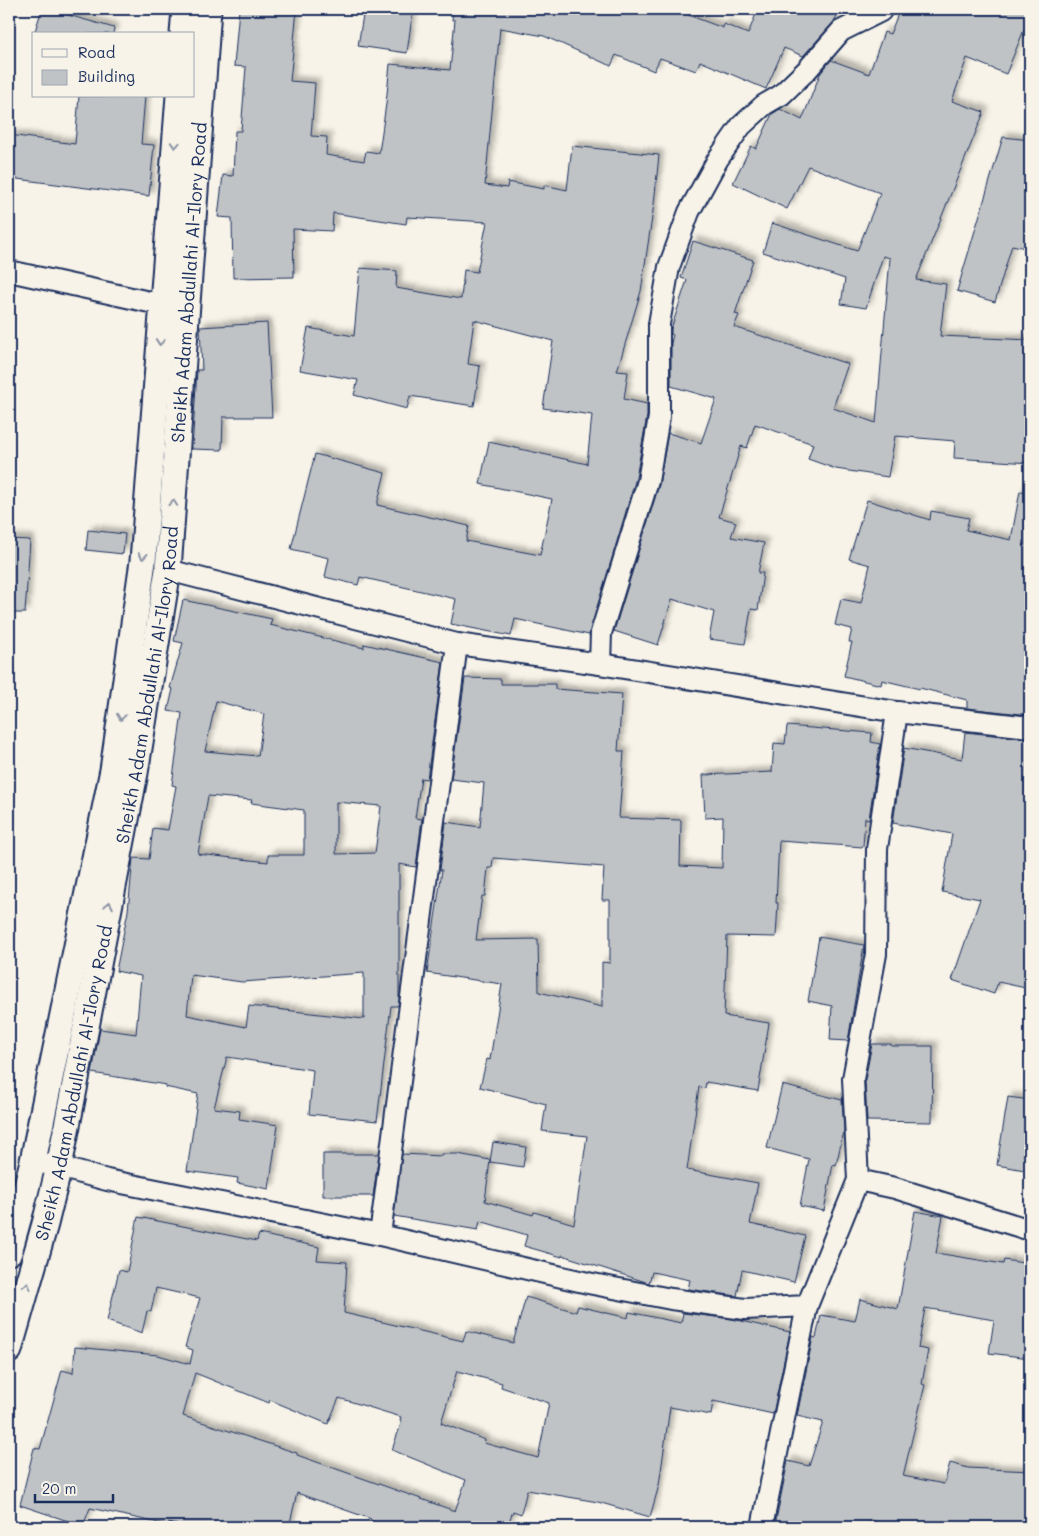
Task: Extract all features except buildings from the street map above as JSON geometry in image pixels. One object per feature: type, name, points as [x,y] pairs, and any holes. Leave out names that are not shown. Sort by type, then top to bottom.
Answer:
[{"type":"street","points":[[184,32],[185,9]]},
{"type":"street","name":"Sheikh Adam Abdullahi Al-Ilory Road","points":[[9,1350],[45,1224],[59,1167],[134,773],[168,570],[208,9]]},
{"type":"street","points":[[600,664],[602,633],[648,481],[660,418],[659,324],[669,267],[689,212],[718,159],[741,126],[764,105],[782,95],[841,31],[882,9]]},
{"type":"street","name":"Sheikh Adam Abdullahi Al-Ilory Road","points":[[9,1252],[33,1161],[114,770],[143,561],[179,98]]},
{"type":"street","points":[[9,271],[163,305]]},
{"type":"street","points":[[168,570],[457,644],[600,664],[897,712],[1030,727]]},
{"type":"street","points":[[380,1235],[457,644]]},
{"type":"street","points":[[762,1527],[807,1306],[858,1180],[853,1078],[876,954],[877,849],[897,712]]},
{"type":"street","points":[[33,1161],[107,1180],[380,1235],[588,1283],[671,1299],[744,1309],[807,1306]]},
{"type":"street","points":[[858,1180],[895,1188],[1030,1230]]}]
